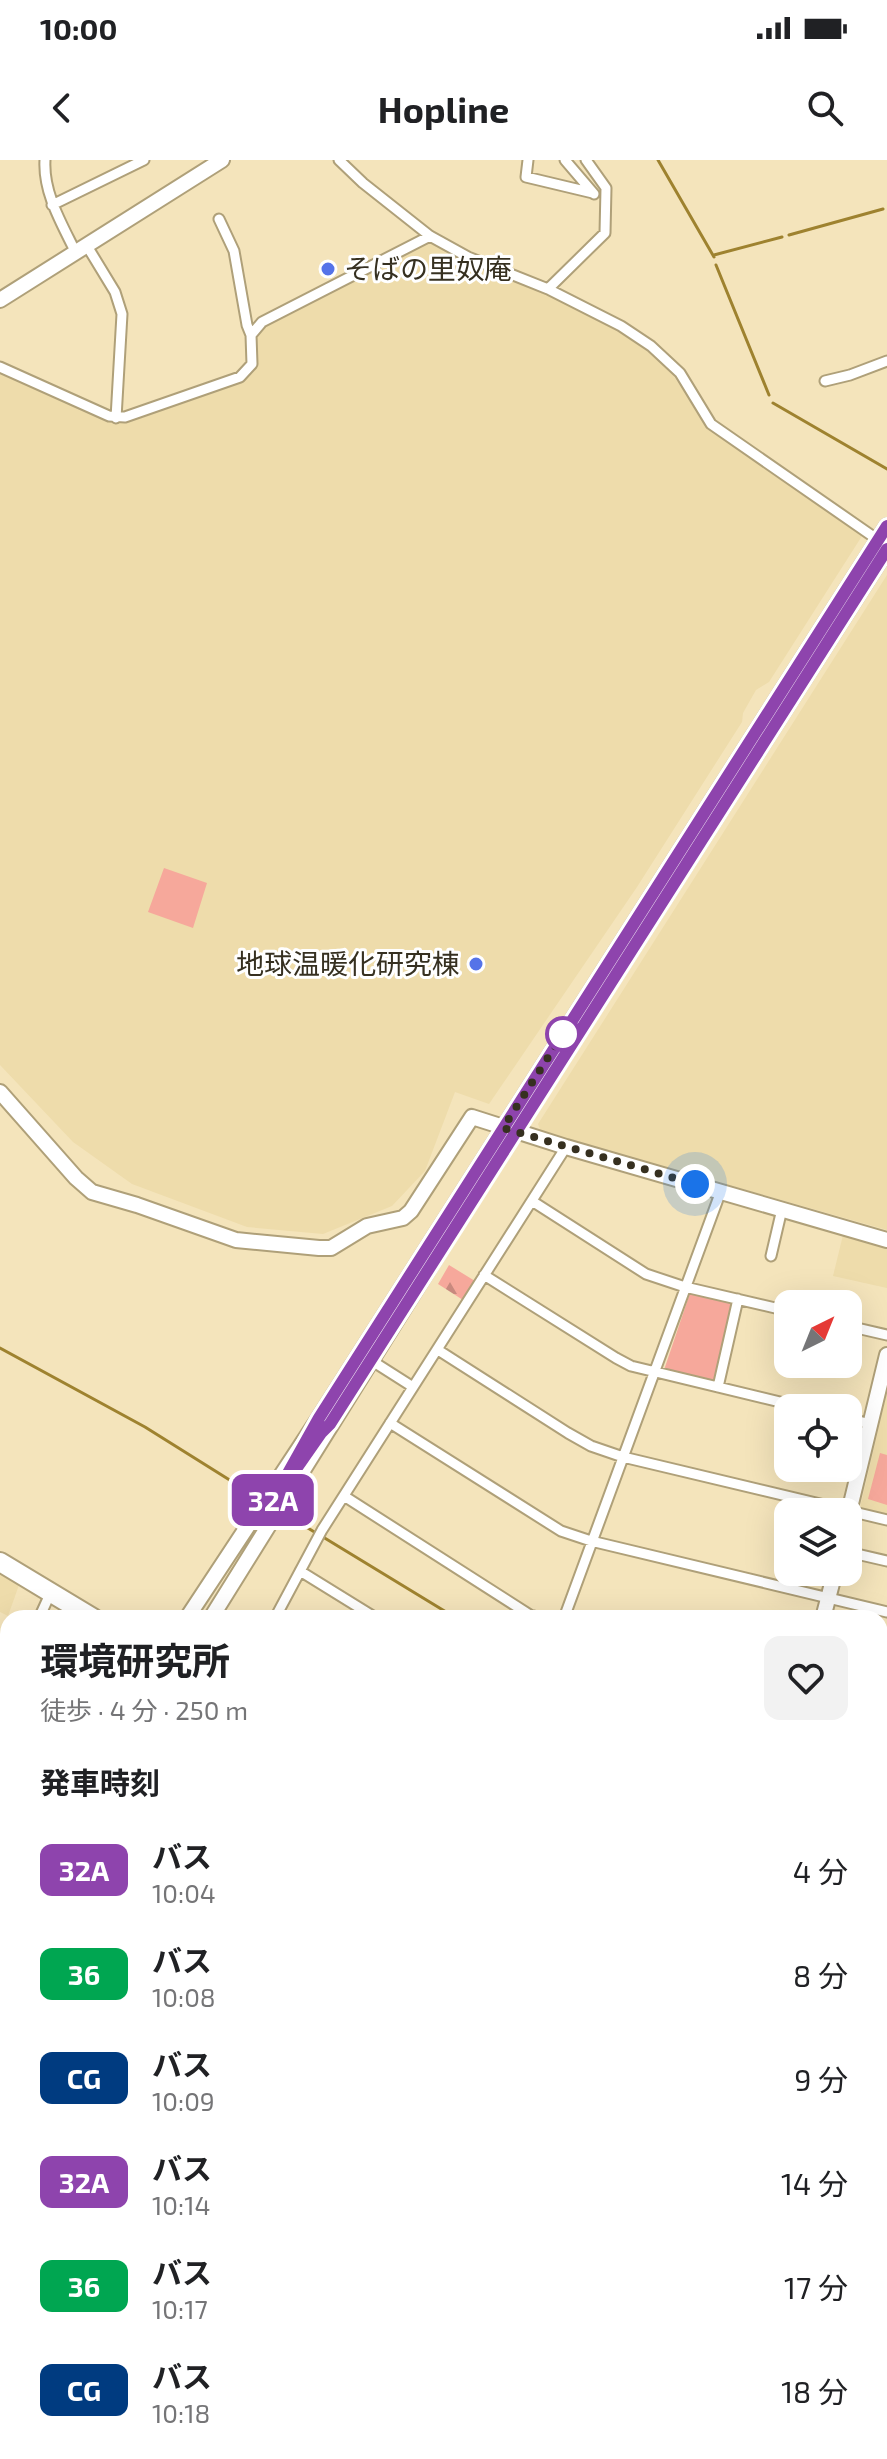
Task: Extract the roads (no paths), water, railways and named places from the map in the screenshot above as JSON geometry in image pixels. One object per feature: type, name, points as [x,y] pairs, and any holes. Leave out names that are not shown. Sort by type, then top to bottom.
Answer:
[{"type":"highway","points":[[0,1562],[79,1610]]},
{"type":"main road","points":[[0,300],[222,160]]},
{"type":"main road","points":[[204,1610],[884,545],[887,526]]},
{"type":"main road","points":[[0,1092],[92,1192],[236,1240],[331,1248],[367,1226],[403,1218],[411,1211],[472,1117],[887,1240]]},
{"type":"main road","points":[[853,1498],[887,1355]]},
{"type":"main road","points":[[193,1610],[325,1421]]},
{"type":"main road","points":[[216,1610],[325,1421]]},
{"type":"main road","points":[[825,1610],[832,1586]]},
{"type":"street","points":[[45,160],[44,172],[52,205],[115,292],[122,314],[116,418]]},
{"type":"street","points":[[52,205],[144,160]]},
{"type":"street","points":[[339,160],[430,236],[468,257],[548,289],[621,326],[651,346],[680,373],[711,424],[884,545]]},
{"type":"street","points":[[528,160],[526,177],[593,193]]},
{"type":"street","points":[[565,160],[593,193],[604,200]]},
{"type":"street","points":[[548,289],[605,233],[606,188],[586,160]]},
{"type":"street","points":[[0,367],[116,418],[240,377],[252,364],[251,335],[234,251],[219,219]]},
{"type":"street","points":[[251,335],[262,322],[430,236]]},
{"type":"street","points":[[825,381],[887,361]]},
{"type":"street","points":[[279,1610],[344,1496],[566,1147]]},
{"type":"street","points":[[567,1610],[721,1191]]},
{"type":"street","points":[[532,1201],[646,1274],[685,1287],[774,1308]]},
{"type":"street","points":[[771,1256],[782,1209]]},
{"type":"street","points":[[484,1275],[616,1358],[654,1372],[774,1401]]},
{"type":"street","points":[[718,1387],[738,1299]]},
{"type":"street","points":[[862,1329],[887,1335]]},
{"type":"street","points":[[438,1350],[591,1446],[786,1498]]},
{"type":"street","points":[[365,1356],[413,1387]]},
{"type":"street","points":[[862,1422],[870,1424]]},
{"type":"street","points":[[390,1423],[561,1531],[591,1541],[879,1610]]},
{"type":"street","points":[[344,1496],[522,1610]]},
{"type":"street","points":[[862,1516],[887,1520]]},
{"type":"street","points":[[862,1555],[887,1561]]},
{"type":"street","points":[[300,1571],[363,1610]]},
{"type":"street","points":[[43,1610],[50,1594]]},
{"type":"waterway","points":[[658,160],[714,257]]},
{"type":"waterway","points":[[789,235],[883,209]]},
{"type":"waterway","points":[[714,255],[782,237]]},
{"type":"waterway","points":[[716,265],[769,395]]},
{"type":"waterway","points":[[773,403],[887,469]]},
{"type":"waterway","points":[[0,1348],[145,1427],[252,1494]]},
{"type":"waterway","points":[[290,1517],[316,1533]]},
{"type":"waterway","points":[[323,1537],[443,1610]]},
{"type":"place","name":"そばの里奴庵","points":[[328,269]]},
{"type":"place","name":"地球温暖化研究棟","points":[[476,964]]}]
